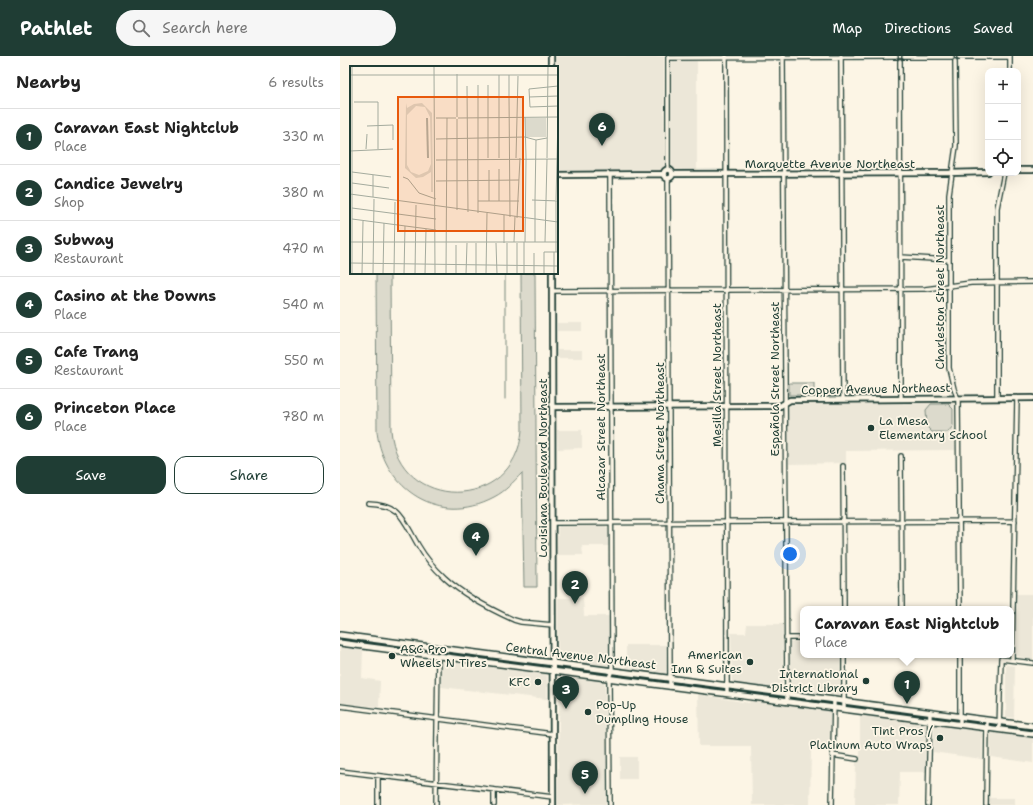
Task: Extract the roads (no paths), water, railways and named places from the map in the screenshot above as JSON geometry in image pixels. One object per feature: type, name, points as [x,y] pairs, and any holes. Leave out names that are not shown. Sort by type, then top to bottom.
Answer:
[{"type":"main road","name":"Central Avenue Northeast","points":[[340,635],[1033,726]]},
{"type":"main road","points":[[340,643],[1033,734]]},
{"type":"street","points":[[901,399],[900,61],[904,57],[952,57],[955,60],[958,59],[959,56],[1010,56],[1010,68]]},
{"type":"street","points":[[663,174],[665,178],[668,179],[671,178],[672,174],[668,170],[668,57],[896,57],[900,61]]},
{"type":"street","name":"Mesilla Street Northeast","points":[[726,57],[727,694]]},
{"type":"street","name":"Española Street Northeast","points":[[783,57],[787,702]]},
{"type":"street","points":[[842,57],[843,400]]},
{"type":"street","name":"Charleston Street Northeast","points":[[955,60],[956,146],[949,212],[949,368],[950,378],[958,399],[960,606]]},
{"type":"street","points":[[558,175],[663,174],[668,170]]},
{"type":"street","points":[[1021,170],[1033,170]]},
{"type":"street","name":"Marquette Avenue Northeast","points":[[672,174],[900,174],[985,172]]},
{"type":"street","name":"Alcazar Street Northeast","points":[[609,678],[612,670],[610,175]]},
{"type":"street","points":[[997,398],[996,208],[1003,176]]},
{"type":"street","name":"Chama Street Northeast","points":[[668,179],[670,687]]},
{"type":"street","points":[[901,257],[949,260]]},
{"type":"street","name":"Louisiana Boulevard Northeast","points":[[552,274],[553,805]]},
{"type":"street","points":[[552,291],[901,290],[925,289],[971,283],[1033,282]]},
{"type":"street","points":[[1013,606],[1017,398]]},
{"type":"street","name":"Copper Avenue Northeast","points":[[552,407],[727,407],[780,406],[790,400],[1033,398]]},
{"type":"street","points":[[901,456],[902,606]]},
{"type":"street","points":[[843,466],[844,606]]},
{"type":"street","points":[[368,503],[383,504],[398,513],[406,522],[417,544],[432,565],[460,590],[514,620],[553,625]]},
{"type":"street","points":[[553,523],[1015,521]]},
{"type":"street","points":[[786,638],[800,638]]},
{"type":"street","points":[[436,805],[438,656]]},
{"type":"street","points":[[844,658],[844,709]]},
{"type":"street","points":[[960,658],[960,725]]},
{"type":"street","points":[[999,730],[1001,659],[1033,663]]},
{"type":"street","points":[[609,678],[610,805]]},
{"type":"street","points":[[832,805],[834,699]]},
{"type":"street","points":[[340,706],[554,734]]},
{"type":"street","points":[[928,805],[930,712]]},
{"type":"street","points":[[986,805],[987,720]]},
{"type":"street","points":[[832,755],[857,759]]},
{"type":"street","points":[[340,770],[553,797]]},
{"type":"street","points":[[378,776],[378,805]]},
{"type":"street","points":[[494,790],[494,805]]},
{"type":"waterway","points":[[505,274],[505,399]]},
{"type":"place","name":"Princeton Place","points":[[602,146]]},
{"type":"place","name":"La Mesa Elementary School","points":[[871,428]]},
{"type":"place","name":"Casino at the Downs","points":[[476,556]]},
{"type":"place","name":"Candice Jewelry","points":[[575,604]]},
{"type":"place","name":"A&C Pro Wheels N Tires","points":[[392,656]]},
{"type":"place","name":"American Inn & Suites","points":[[750,662]]},
{"type":"place","name":"International District Library","points":[[866,681]]},
{"type":"place","name":"KFC","points":[[538,682]]},
{"type":"place","name":"Caravan East Nightclub","points":[[907,704]]},
{"type":"place","name":"Subway","points":[[566,709]]},
{"type":"place","name":"Pop-Up Dumpling House","points":[[588,712]]},
{"type":"place","name":"Tint Pros / Platinum Auto Wraps","points":[[940,738]]},
{"type":"place","name":"Cafe Trang","points":[[585,794]]}]
